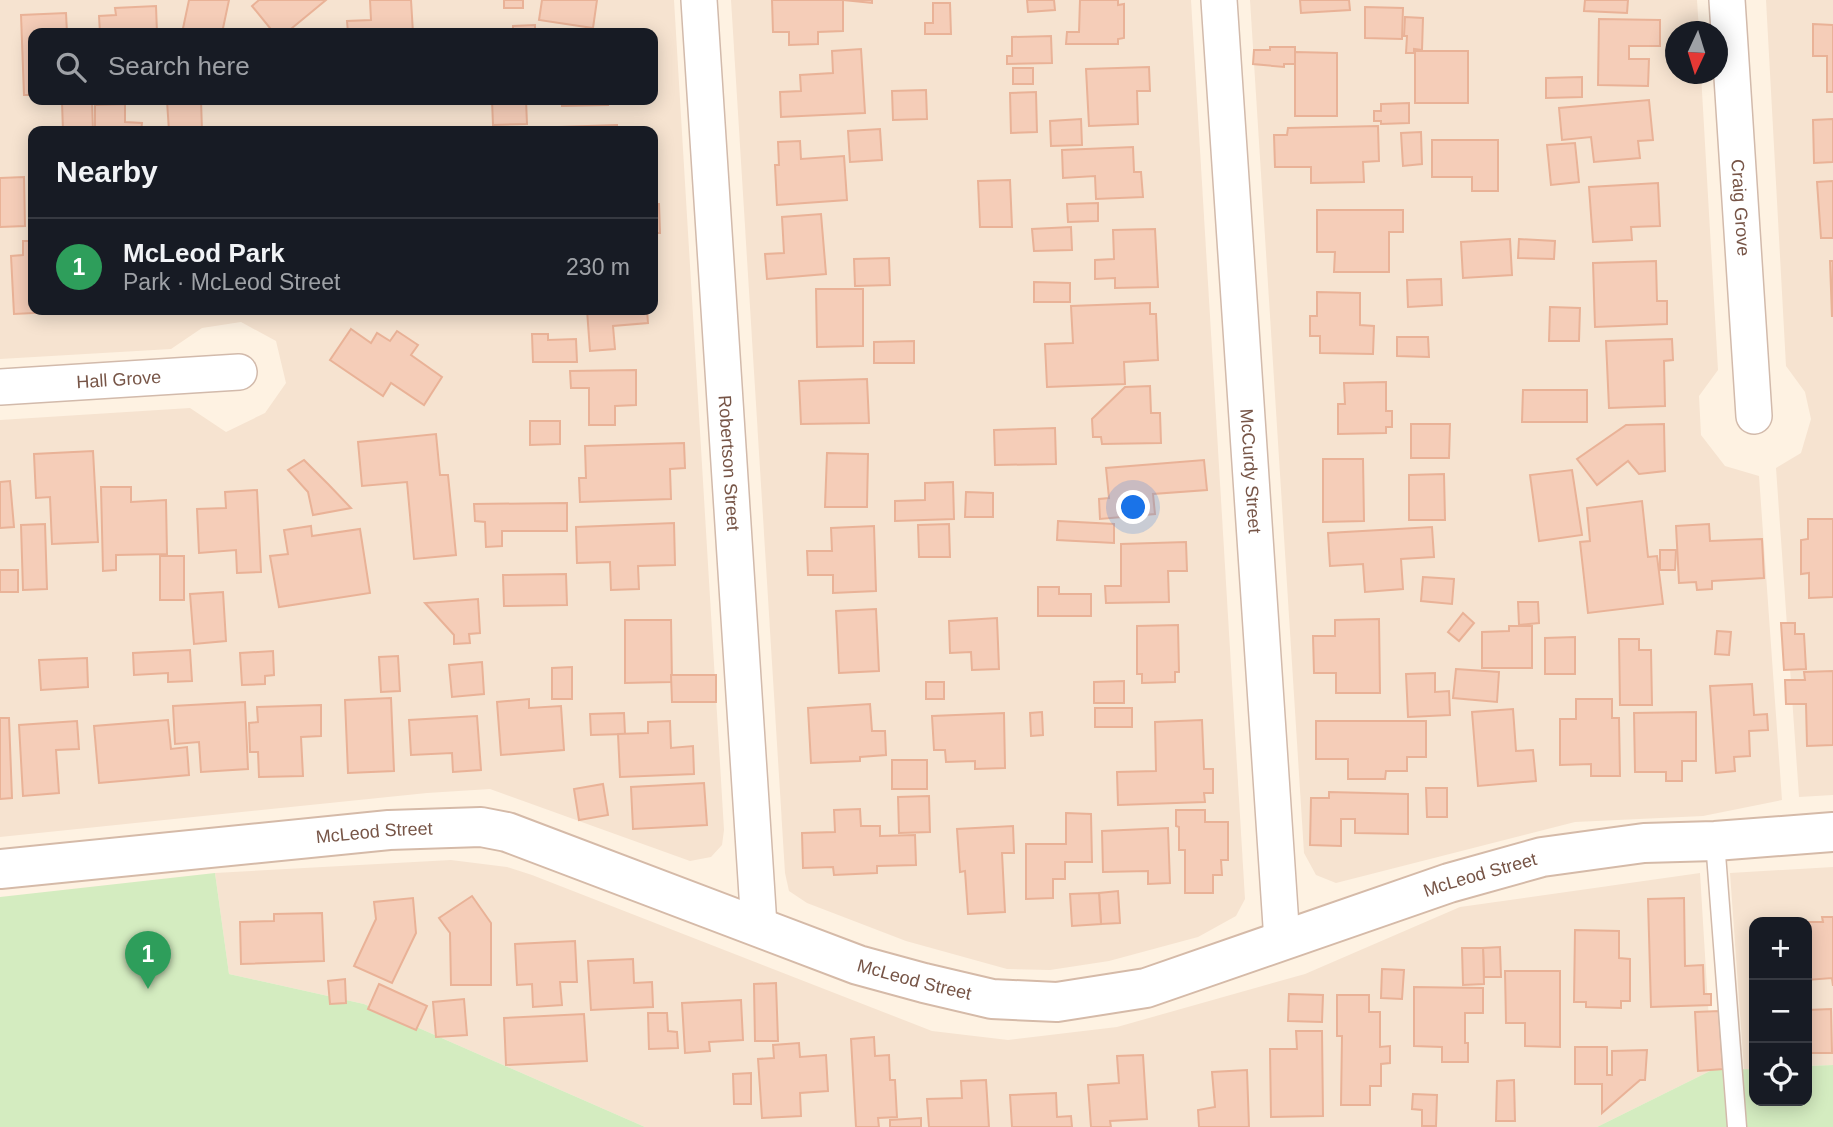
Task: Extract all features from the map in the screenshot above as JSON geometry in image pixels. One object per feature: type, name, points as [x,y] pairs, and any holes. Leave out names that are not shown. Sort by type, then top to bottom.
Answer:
[{"type":"street","name":"Robertson Street","points":[[699,0],[759,926]]},
{"type":"street","name":"McCurdy Street","points":[[1219,0],[1282,941]]},
{"type":"street","name":"Craig Grove","points":[[1727,0],[1754,416]]},
{"type":"street","name":"Hall Grove","points":[[0,387],[239,372]]},
{"type":"street","name":"McLeod Street","points":[[0,870],[390,830],[481,827],[507,832],[858,965],[924,984],[992,999],[1057,1002],[1146,988],[1449,883],[1542,857],[1644,843],[1715,841],[1833,832]]},
{"type":"lane","points":[[1715,841],[1737,1127]]},
{"type":"shaded area","points":[[0,0],[674,0],[724,830],[722,845],[711,857],[690,861],[490,789],[427,793],[0,837],[0,420],[190,408],[226,432],[265,413],[286,383],[276,341],[241,322],[202,328],[171,349],[0,359]]},
{"type":"shaded area","points":[[731,0],[1191,0],[1245,899],[1236,916],[1198,937],[1109,961],[1050,970],[1007,969],[906,941],[807,903],[789,891],[785,873]]},
{"type":"shaded area","points":[[1250,0],[1697,0],[1698,21],[1665,21],[1665,84],[1702,84],[1718,370],[1699,396],[1701,435],[1725,466],[1759,476],[1782,800],[1703,816],[1575,822],[1336,883],[1316,875],[1304,853]]},
{"type":"shaded area","points":[[1766,0],[1833,0],[1833,795],[1799,797],[1776,468],[1801,453],[1811,419],[1805,392],[1786,366]]},
{"type":"shaded area","points":[[451,860],[507,867],[532,875],[932,1031],[1008,1040],[1117,1027],[1305,974],[1460,907],[1700,873],[1712,1070],[1597,1127],[645,1127],[364,1004],[229,974],[215,873]]},
{"type":"shaded area","points":[[1833,867],[1833,1065],[1812,1066],[1812,917],[1749,917],[1749,1069],[1744,1069],[1730,873]]},
{"type":"green space","points":[[215,873],[229,974],[364,1004],[645,1127],[0,1127],[0,897]]},
{"type":"green space","points":[[1833,1065],[1833,1127],[1597,1127],[1712,1070],[1749,1069],[1749,1106],[1812,1106],[1812,1066]]},
{"type":"building","points":[[189,0],[229,0],[223,28],[183,28]]},
{"type":"building","points":[[259,0],[326,0],[292,28],[270,28],[252,6]]},
{"type":"building","points":[[370,0],[411,0],[413,28],[348,28],[347,21],[371,20]]},
{"type":"building","points":[[504,0],[523,0],[523,8],[504,8]]},
{"type":"building","points":[[542,0],[597,0],[593,28],[539,20]]},
{"type":"building","points":[[772,0],[843,0],[843,31],[818,32],[818,44],[789,45],[789,32],[773,32]]},
{"type":"building","points":[[843,0],[872,0],[872,3]]},
{"type":"building","points":[[1027,0],[1054,0],[1055,10],[1028,12]]},
{"type":"building","points":[[1080,0],[1118,0],[1118,5],[1124,4],[1124,38],[1118,39],[1118,44],[1066,44],[1067,32],[1079,32]]},
{"type":"building","points":[[1300,0],[1349,0],[1350,10],[1301,13]]},
{"type":"building","points":[[1585,0],[1628,0],[1627,13],[1584,11]]},
{"type":"building","points":[[933,3],[950,3],[951,34],[925,34],[925,23],[933,23]]},
{"type":"building","points":[[156,6],[157,28],[100,28],[99,16],[116,15],[115,8]]},
{"type":"building","points":[[1365,7],[1403,8],[1402,39],[1365,38]]},
{"type":"building","points":[[66,13],[67,28],[28,28],[28,95],[24,95],[21,15]]},
{"type":"building","points":[[1405,17],[1423,18],[1422,50],[1414,49],[1414,53],[1406,53]]},
{"type":"building","points":[[1599,19],[1660,20],[1660,46],[1629,46],[1629,59],[1649,59],[1648,86],[1598,85]]},
{"type":"building","points":[[1813,24],[1833,25],[1833,92],[1827,92],[1827,56],[1813,56]]},
{"type":"building","points":[[535,25],[535,28],[513,28]]},
{"type":"building","points":[[1051,36],[1052,63],[1007,64],[1007,56],[1012,56],[1012,37]]},
{"type":"building","points":[[1270,47],[1295,47],[1295,64],[1284,64],[1284,67],[1253,64],[1254,50],[1270,50]]},
{"type":"building","points":[[861,49],[865,113],[781,117],[780,92],[801,91],[800,75],[833,73],[832,51]]},
{"type":"building","points":[[1415,51],[1468,51],[1468,103],[1415,103]]},
{"type":"building","points":[[1295,52],[1337,53],[1337,116],[1295,116]]},
{"type":"building","points":[[1149,67],[1150,91],[1137,91],[1138,124],[1089,126],[1086,69]]},
{"type":"building","points":[[1013,68],[1033,68],[1033,84],[1013,84]]},
{"type":"building","points":[[1582,77],[1582,97],[1546,98],[1546,78]]},
{"type":"building","points":[[926,90],[927,119],[893,120],[892,91]]},
{"type":"building","points":[[1036,92],[1037,132],[1011,133],[1010,93]]},
{"type":"building","points":[[1649,100],[1653,140],[1638,141],[1640,158],[1594,162],[1591,137],[1562,140],[1559,108]]},
{"type":"building","points":[[1409,103],[1409,123],[1381,124],[1381,121],[1374,121],[1374,111],[1381,111],[1381,104]]},
{"type":"building","points":[[62,105],[92,105],[93,126],[63,126]]},
{"type":"building","points":[[95,105],[125,105],[125,122],[142,123],[142,126],[95,126]]},
{"type":"building","points":[[167,105],[201,105],[202,126],[169,126]]},
{"type":"building","points":[[492,105],[526,105],[527,124],[493,125]]},
{"type":"building","points":[[1081,119],[1082,145],[1051,146],[1050,121]]},
{"type":"building","points":[[1833,119],[1833,162],[1814,163],[1813,120]]},
{"type":"building","points":[[1378,126],[1379,161],[1363,162],[1364,182],[1311,183],[1311,167],[1275,167],[1274,135],[1287,135],[1288,128]]},
{"type":"building","points":[[880,129],[882,160],[850,162],[848,131]]},
{"type":"building","points":[[1421,132],[1422,164],[1403,166],[1401,133]]},
{"type":"building","points":[[1432,140],[1498,140],[1498,191],[1472,191],[1472,177],[1432,177]]},
{"type":"building","points":[[800,141],[801,159],[844,156],[847,200],[777,205],[775,165],[779,165],[778,142]]},
{"type":"building","points":[[1575,143],[1579,182],[1551,185],[1547,145]]},
{"type":"building","points":[[1133,147],[1134,172],[1141,172],[1143,197],[1096,199],[1095,176],[1063,178],[1062,150]]},
{"type":"building","points":[[24,177],[25,226],[0,227],[0,178]]},
{"type":"building","points":[[1010,180],[1012,227],[980,227],[978,181]]},
{"type":"building","points":[[1833,181],[1833,238],[1821,238],[1817,182]]},
{"type":"building","points":[[1658,183],[1660,226],[1631,227],[1632,240],[1593,242],[1589,187]]},
{"type":"building","points":[[1098,203],[1098,221],[1068,222],[1067,204]]},
{"type":"building","points":[[658,204],[659,204],[658,233]]},
{"type":"building","points":[[1317,210],[1403,210],[1403,232],[1389,232],[1389,272],[1334,272],[1335,252],[1317,252]]},
{"type":"building","points":[[821,214],[826,274],[767,279],[765,254],[784,253],[782,217]]},
{"type":"building","points":[[1071,227],[1072,250],[1034,251],[1032,229]]},
{"type":"building","points":[[1155,229],[1158,287],[1115,288],[1115,278],[1095,279],[1095,260],[1114,259],[1113,230]]},
{"type":"building","points":[[1510,239],[1512,275],[1463,278],[1461,242]]},
{"type":"building","points":[[1519,239],[1555,241],[1554,259],[1518,258]]},
{"type":"building","points":[[23,241],[28,241],[28,313],[14,314],[11,256],[23,255]]},
{"type":"building","points":[[889,258],[890,285],[855,286],[854,259]]},
{"type":"building","points":[[1656,261],[1657,301],[1667,301],[1667,324],[1595,327],[1593,263]]},
{"type":"building","points":[[1830,261],[1833,261],[1832,317]]},
{"type":"building","points":[[1441,279],[1442,305],[1408,307],[1407,280]]},
{"type":"building","points":[[1034,282],[1070,283],[1070,302],[1034,302]]},
{"type":"building","points":[[816,289],[863,289],[863,346],[817,347]]},
{"type":"building","points":[[1317,292],[1360,293],[1360,325],[1374,326],[1373,354],[1320,353],[1320,336],[1310,336],[1310,316],[1317,316]]},
{"type":"building","points":[[1150,303],[1150,314],[1156,314],[1158,360],[1124,362],[1125,384],[1047,387],[1045,344],[1073,343],[1071,306]]},
{"type":"building","points":[[1550,307],[1580,308],[1579,341],[1549,341]]},
{"type":"building","points":[[587,315],[647,315],[648,323],[613,326],[615,349],[590,351]]},
{"type":"building","points":[[351,329],[371,343],[377,333],[390,341],[397,331],[418,345],[411,355],[442,377],[424,405],[391,383],[383,396],[330,360]]},
{"type":"building","points":[[532,334],[548,334],[548,340],[576,339],[577,362],[533,362]]},
{"type":"building","points":[[1397,337],[1428,337],[1429,357],[1397,356]]},
{"type":"building","points":[[1672,339],[1673,360],[1664,361],[1665,406],[1609,408],[1606,341]]},
{"type":"building","points":[[914,341],[914,363],[874,363],[874,342]]},
{"type":"building","points":[[636,370],[636,405],[615,406],[615,425],[589,425],[589,388],[571,388],[570,371]]},
{"type":"building","points":[[867,379],[869,423],[801,424],[799,381]]},
{"type":"building","points":[[1386,382],[1386,411],[1392,411],[1392,427],[1386,427],[1386,433],[1338,434],[1338,404],[1345,404],[1344,383]]},
{"type":"building","points":[[1150,386],[1151,413],[1160,413],[1161,443],[1102,444],[1101,437],[1093,437],[1092,419],[1125,387]]},
{"type":"building","points":[[1523,390],[1587,390],[1587,422],[1522,422]]},
{"type":"building","points":[[530,421],[560,421],[560,444],[530,445]]},
{"type":"building","points":[[1411,424],[1450,424],[1449,458],[1411,458]]},
{"type":"building","points":[[1664,424],[1665,471],[1639,474],[1628,461],[1597,485],[1577,459],[1626,425]]},
{"type":"building","points":[[1055,428],[1056,464],[995,465],[994,430]]},
{"type":"building","points":[[436,434],[440,475],[448,475],[456,555],[414,559],[407,482],[362,486],[358,442]]},
{"type":"building","points":[[684,443],[685,468],[670,469],[671,499],[580,502],[579,478],[586,478],[585,446]]},
{"type":"building","points":[[93,451],[98,542],[52,544],[50,497],[36,498],[34,454]]},
{"type":"building","points":[[827,453],[868,454],[867,507],[825,507]]},
{"type":"building","points":[[1323,459],[1363,459],[1364,521],[1323,522]]},
{"type":"building","points":[[304,460],[351,508],[313,515],[308,492],[288,470]]},
{"type":"building","points":[[1204,460],[1207,490],[1153,494],[1155,514],[1100,519],[1099,499],[1109,498],[1106,468]]},
{"type":"building","points":[[1572,470],[1582,535],[1539,541],[1530,475]]},
{"type":"building","points":[[1444,474],[1445,520],[1409,520],[1409,475]]},
{"type":"building","points":[[10,481],[14,527],[0,528],[0,482]]},
{"type":"building","points":[[953,482],[954,519],[895,521],[895,501],[925,500],[925,483]]},
{"type":"building","points":[[101,487],[131,487],[131,502],[166,500],[167,554],[116,555],[116,570],[103,571]]},
{"type":"building","points":[[257,490],[261,572],[237,573],[236,550],[199,553],[197,509],[226,508],[225,492]]},
{"type":"building","points":[[966,492],[993,493],[993,517],[965,517]]},
{"type":"building","points":[[1642,501],[1648,557],[1657,556],[1663,604],[1588,613],[1580,542],[1590,541],[1587,508]]},
{"type":"building","points":[[567,503],[567,531],[502,531],[502,546],[486,547],[485,522],[475,521],[474,504]]},
{"type":"building","points":[[1808,519],[1833,519],[1833,597],[1809,598],[1809,573],[1801,574],[1801,540],[1808,539]]},
{"type":"building","points":[[1058,521],[1114,524],[1114,543],[1057,540]]},
{"type":"building","points":[[674,523],[675,565],[638,566],[639,589],[611,590],[610,562],[577,563],[576,527]]},
{"type":"building","points":[[45,524],[47,589],[23,590],[21,525]]},
{"type":"building","points":[[949,524],[950,557],[919,557],[918,525]]},
{"type":"building","points":[[1709,524],[1710,541],[1762,539],[1764,578],[1712,581],[1712,589],[1697,590],[1696,582],[1679,583],[1676,526]]},
{"type":"building","points":[[311,526],[312,536],[360,529],[370,593],[279,607],[270,556],[288,554],[284,530]]},
{"type":"building","points":[[874,526],[876,591],[833,593],[833,575],[808,575],[807,551],[832,551],[831,528]]},
{"type":"building","points":[[1432,527],[1434,557],[1401,559],[1403,589],[1365,592],[1363,564],[1330,566],[1328,533]]},
{"type":"building","points":[[1186,542],[1187,571],[1168,571],[1169,602],[1106,603],[1105,586],[1121,586],[1121,544]]},
{"type":"building","points":[[1660,550],[1676,550],[1675,570],[1660,570]]},
{"type":"building","points":[[160,556],[184,556],[184,600],[160,600]]},
{"type":"building","points":[[0,570],[18,570],[18,592],[0,592]]},
{"type":"building","points":[[566,574],[567,605],[504,606],[503,575]]},
{"type":"building","points":[[1423,577],[1454,579],[1452,604],[1421,601]]},
{"type":"building","points":[[1038,587],[1059,587],[1059,594],[1091,594],[1091,616],[1038,616]]},
{"type":"building","points":[[223,592],[226,641],[194,644],[190,594]]},
{"type":"building","points":[[478,599],[480,633],[469,634],[470,643],[454,644],[454,635],[425,603]]},
{"type":"building","points":[[1518,602],[1538,602],[1539,623],[1519,625]]},
{"type":"building","points":[[876,609],[879,671],[839,673],[836,611]]},
{"type":"building","points":[[1463,613],[1474,623],[1459,641],[1448,632]]},
{"type":"building","points":[[997,618],[999,669],[972,670],[971,652],[950,653],[949,621]]},
{"type":"building","points":[[1379,619],[1380,693],[1336,693],[1336,673],[1314,673],[1313,636],[1335,636],[1335,620]]},
{"type":"building","points":[[625,620],[671,620],[672,682],[625,683]]},
{"type":"building","points":[[1781,623],[1795,623],[1795,634],[1804,634],[1806,669],[1784,670]]},
{"type":"building","points":[[1178,625],[1179,672],[1175,672],[1175,682],[1142,683],[1142,674],[1137,674],[1137,626]]},
{"type":"building","points":[[1509,626],[1532,626],[1532,668],[1482,668],[1482,632],[1509,631]]},
{"type":"building","points":[[1717,631],[1731,632],[1729,655],[1715,654]]},
{"type":"building","points":[[1575,637],[1575,674],[1545,674],[1545,638]]},
{"type":"building","points":[[1619,639],[1639,639],[1639,650],[1651,650],[1652,705],[1620,705]]},
{"type":"building","points":[[190,650],[192,681],[168,682],[168,673],[134,675],[133,653]]},
{"type":"building","points":[[273,651],[274,675],[265,676],[265,684],[242,685],[240,653]]},
{"type":"building","points":[[398,656],[400,691],[381,692],[379,657]]},
{"type":"building","points":[[87,658],[88,687],[41,690],[39,660]]},
{"type":"building","points":[[482,662],[484,694],[452,697],[449,665]]},
{"type":"building","points":[[572,667],[572,699],[552,699],[552,668]]},
{"type":"building","points":[[1456,669],[1499,672],[1497,702],[1453,698]]},
{"type":"building","points":[[1833,671],[1833,745],[1807,746],[1806,704],[1786,704],[1785,680],[1805,680],[1804,672]]},
{"type":"building","points":[[1435,673],[1435,692],[1449,691],[1450,715],[1408,717],[1406,674]]},
{"type":"building","points":[[671,675],[716,675],[716,702],[672,702]]},
{"type":"building","points":[[1124,681],[1124,703],[1094,703],[1094,682]]},
{"type":"building","points":[[926,682],[944,682],[944,699],[926,699]]},
{"type":"building","points":[[1752,684],[1754,715],[1767,714],[1768,730],[1749,731],[1750,756],[1734,757],[1735,771],[1716,773],[1710,686]]},
{"type":"building","points":[[391,698],[394,771],[348,773],[345,700]]},
{"type":"building","points":[[529,699],[529,708],[561,706],[564,750],[501,755],[497,702]]},
{"type":"building","points":[[1576,699],[1612,699],[1612,718],[1619,718],[1620,776],[1591,776],[1591,764],[1560,765],[1560,719],[1576,719]]},
{"type":"building","points":[[245,702],[248,769],[201,772],[199,742],[175,744],[173,706]]},
{"type":"building","points":[[870,704],[872,731],[885,731],[886,755],[860,757],[860,761],[811,763],[808,708]]},
{"type":"building","points":[[321,705],[321,736],[301,737],[303,776],[259,777],[258,752],[250,752],[249,723],[258,722],[257,707]]},
{"type":"building","points":[[1095,708],[1132,708],[1132,727],[1095,727]]},
{"type":"building","points":[[1513,709],[1516,751],[1533,750],[1536,781],[1478,786],[1472,712]]},
{"type":"building","points":[[1042,712],[1043,735],[1031,736],[1030,713]]},
{"type":"building","points":[[1696,712],[1696,761],[1682,761],[1682,781],[1666,781],[1666,772],[1635,772],[1634,713]]},
{"type":"building","points":[[624,713],[625,734],[591,735],[590,714]]},
{"type":"building","points":[[1004,713],[1005,768],[975,769],[975,761],[946,762],[945,750],[934,750],[932,716]]},
{"type":"building","points":[[477,716],[481,770],[453,772],[452,753],[411,755],[409,720]]},
{"type":"building","points":[[0,718],[9,718],[12,798],[0,799]]},
{"type":"building","points":[[168,720],[171,749],[187,747],[189,775],[99,783],[94,726]]},
{"type":"building","points":[[1202,720],[1204,769],[1213,769],[1213,793],[1204,793],[1205,802],[1118,805],[1117,772],[1156,771],[1155,722]]},
{"type":"building","points":[[77,721],[79,749],[56,750],[59,793],[23,796],[19,725]]},
{"type":"building","points":[[670,721],[671,748],[693,746],[694,774],[620,777],[618,734],[648,733],[648,722]]},
{"type":"building","points":[[1316,721],[1426,721],[1426,757],[1407,757],[1407,771],[1386,771],[1385,779],[1348,779],[1348,759],[1316,759]]},
{"type":"building","points":[[892,760],[927,760],[927,789],[892,789]]},
{"type":"building","points":[[704,783],[707,825],[633,829],[631,787]]},
{"type":"building","points":[[603,784],[608,815],[579,820],[574,789]]},
{"type":"building","points":[[1426,788],[1447,788],[1447,817],[1427,817]]},
{"type":"building","points":[[1329,792],[1408,794],[1408,834],[1355,833],[1355,819],[1341,819],[1341,846],[1310,845],[1311,798],[1329,798]]},
{"type":"building","points":[[929,796],[930,832],[899,833],[898,797]]},
{"type":"building","points":[[860,809],[861,826],[880,826],[880,836],[915,835],[916,865],[877,866],[877,873],[834,875],[833,867],[803,868],[802,833],[835,832],[834,810]]},
{"type":"building","points":[[1176,810],[1205,810],[1205,822],[1228,822],[1228,860],[1221,860],[1222,875],[1213,875],[1213,893],[1185,893],[1185,850],[1179,850]]},
{"type":"building","points":[[1066,813],[1091,814],[1092,862],[1065,862],[1065,879],[1053,879],[1053,898],[1026,899],[1026,844],[1066,844]]},
{"type":"building","points":[[1013,826],[1014,853],[1002,853],[1005,912],[968,914],[965,871],[960,872],[957,829]]},
{"type":"building","points":[[1168,828],[1170,883],[1148,884],[1148,871],[1103,872],[1102,831]]},
{"type":"building","points":[[1118,891],[1120,923],[1101,924],[1099,893]]},
{"type":"building","points":[[1099,893],[1101,924],[1072,926],[1070,894]]},
{"type":"building","points":[[472,896],[491,923],[491,985],[451,985],[450,933],[439,918]]},
{"type":"building","points":[[413,898],[416,933],[392,983],[354,966],[376,919],[374,902]]},
{"type":"building","points":[[1684,898],[1685,966],[1703,965],[1704,994],[1711,994],[1711,1005],[1651,1007],[1648,899]]},
{"type":"building","points":[[322,913],[324,961],[241,964],[240,922],[274,921],[274,914]]},
{"type":"building","points":[[1822,917],[1833,917],[1833,986],[1832,978],[1812,980],[1812,922],[1823,922]]},
{"type":"building","points":[[1575,930],[1619,931],[1619,958],[1630,959],[1630,1001],[1621,1001],[1621,1008],[1586,1007],[1586,1002],[1574,1002]]},
{"type":"building","points":[[575,941],[577,982],[560,982],[562,1005],[533,1007],[532,984],[517,985],[515,944]]},
{"type":"building","points":[[1500,947],[1501,977],[1484,977],[1483,948]]},
{"type":"building","points":[[1462,948],[1483,948],[1484,984],[1463,985]]},
{"type":"building","points":[[633,959],[634,983],[652,982],[653,1007],[591,1010],[588,961]]},
{"type":"building","points":[[1382,969],[1404,970],[1402,999],[1381,998]]},
{"type":"building","points":[[1505,971],[1560,971],[1560,1047],[1525,1046],[1525,1023],[1506,1023]]},
{"type":"building","points":[[345,979],[346,1003],[330,1004],[328,981]]},
{"type":"building","points":[[776,983],[778,1041],[755,1041],[754,984]]},
{"type":"building","points":[[379,984],[427,1006],[416,1030],[368,1009]]},
{"type":"building","points":[[1414,987],[1483,988],[1483,1013],[1465,1013],[1468,1062],[1442,1062],[1442,1047],[1414,1046]]},
{"type":"building","points":[[1289,994],[1323,995],[1322,1022],[1288,1021]]},
{"type":"building","points":[[1337,995],[1369,995],[1369,1012],[1380,1012],[1380,1047],[1390,1046],[1390,1063],[1381,1064],[1381,1086],[1370,1086],[1370,1105],[1341,1105],[1342,1036],[1337,1036]]},
{"type":"building","points":[[464,999],[467,1035],[436,1037],[433,1002]]},
{"type":"building","points":[[741,1000],[743,1040],[709,1042],[710,1051],[685,1053],[682,1003]]},
{"type":"building","points":[[1831,1009],[1832,1053],[1812,1053],[1812,1010]]},
{"type":"building","points":[[1719,1011],[1723,1069],[1698,1071],[1695,1012]]},
{"type":"building","points":[[648,1013],[667,1013],[668,1031],[677,1032],[678,1048],[649,1049]]},
{"type":"building","points":[[584,1014],[587,1061],[506,1065],[504,1018]]},
{"type":"building","points":[[1296,1031],[1322,1031],[1323,1116],[1271,1117],[1270,1049],[1297,1049]]},
{"type":"building","points":[[874,1037],[875,1056],[889,1055],[890,1080],[895,1080],[897,1117],[878,1118],[879,1127],[856,1127],[851,1039]]},
{"type":"building","points":[[799,1043],[800,1057],[826,1055],[828,1091],[800,1093],[801,1116],[762,1118],[758,1059],[774,1058],[773,1045]]},
{"type":"building","points":[[1575,1047],[1607,1047],[1607,1075],[1612,1075],[1612,1051],[1647,1050],[1645,1080],[1640,1080],[1602,1113],[1602,1084],[1575,1084]]},
{"type":"building","points":[[1143,1055],[1147,1119],[1110,1121],[1111,1127],[1091,1127],[1088,1085],[1119,1083],[1117,1056]]},
{"type":"building","points":[[1247,1070],[1249,1127],[1199,1127],[1198,1110],[1215,1107],[1212,1072]]},
{"type":"building","points":[[751,1073],[751,1104],[734,1104],[733,1074]]},
{"type":"building","points":[[986,1080],[989,1127],[929,1127],[927,1099],[962,1098],[961,1081]]},
{"type":"building","points":[[1514,1080],[1515,1121],[1496,1121],[1497,1081]]},
{"type":"building","points":[[1056,1093],[1057,1117],[1071,1116],[1072,1127],[1012,1127],[1010,1095]]},
{"type":"building","points":[[1413,1094],[1437,1095],[1436,1126],[1422,1126],[1422,1110],[1412,1109]]},
{"type":"building","points":[[921,1118],[921,1127],[890,1127],[890,1120]]},
{"type":"place","name":"McLeod Park","points":[[148,989]]}]
